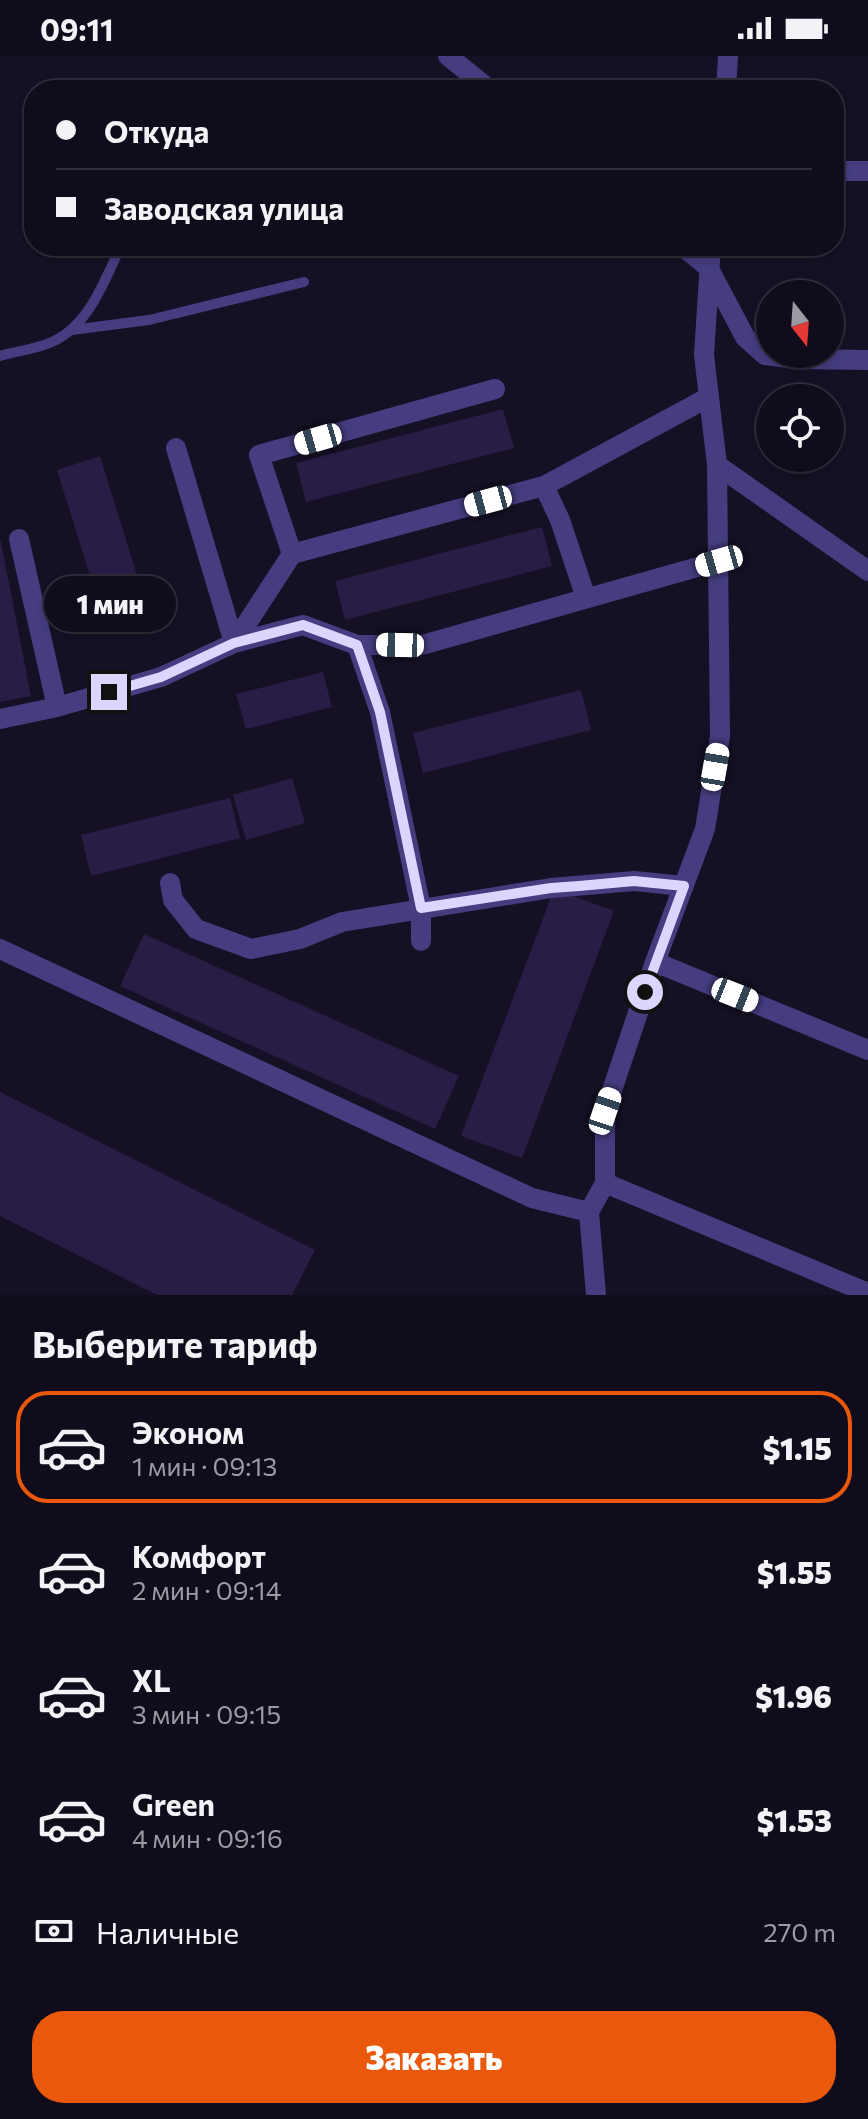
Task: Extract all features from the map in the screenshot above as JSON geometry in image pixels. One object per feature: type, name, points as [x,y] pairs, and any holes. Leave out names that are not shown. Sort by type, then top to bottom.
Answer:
[{"type":"street","points":[[448,56],[478,80]]},
{"type":"street","points":[[727,80],[728,56]]},
{"type":"street","points":[[844,171],[868,171]]},
{"type":"street","points":[[694,256],[708,267],[745,337],[765,355],[796,359],[868,360]]},
{"type":"street","points":[[596,1295],[589,1212],[605,1183],[605,1111],[655,962],[705,829],[720,736],[717,465],[704,355],[710,256]]},
{"type":"street","points":[[292,554],[259,455],[495,389]]},
{"type":"street","points":[[234,643],[292,554],[544,486],[709,397]]},
{"type":"street","points":[[176,448],[234,643]]},
{"type":"street","points":[[717,465],[868,571]]},
{"type":"street","points":[[544,486],[560,520],[586,598]]},
{"type":"street","points":[[19,539],[57,707]]},
{"type":"street","points":[[0,719],[57,707],[161,677],[234,643],[303,625],[357,645],[422,645],[719,561]]},
{"type":"street","points":[[357,645],[380,712],[421,908],[421,941]]},
{"type":"street","points":[[170,883],[173,900],[196,929],[251,949],[300,939],[342,922],[565,887],[634,881],[684,886]]},
{"type":"street","points":[[0,949],[532,1198],[589,1212]]},
{"type":"street","points":[[655,962],[868,1050]]},
{"type":"street","points":[[605,1183],[868,1293]]},
{"type":"lane","points":[[0,356],[53,342],[72,330],[89,310],[116,256]]},
{"type":"lane","points":[[72,330],[149,320],[304,282]]},
{"type":"building","points":[[503,409],[514,448],[306,502],[296,463]]},
{"type":"building","points":[[100,456],[151,620],[108,634],[57,470]]},
{"type":"building","points":[[542,527],[552,566],[345,620],[335,581]]},
{"type":"building","points":[[0,542],[31,696],[0,702]]},
{"type":"building","points":[[323,672],[332,707],[246,729],[236,694]]},
{"type":"building","points":[[581,690],[591,730],[423,773],[413,733]]},
{"type":"building","points":[[292,778],[305,823],[246,840],[233,795]]},
{"type":"building","points":[[230,798],[240,838],[91,876],[81,835]]},
{"type":"building","points":[[554,889],[614,911],[522,1158],[461,1136]]},
{"type":"building","points":[[144,934],[459,1076],[435,1129],[120,986]]},
{"type":"building","points":[[0,1092],[315,1250],[292,1295],[157,1295],[0,1216]]},
{"type":"route","points":[[109,692],[161,677],[234,643],[303,625],[357,645],[380,712],[421,908],[551,888],[634,881],[684,886],[645,992]]}]
